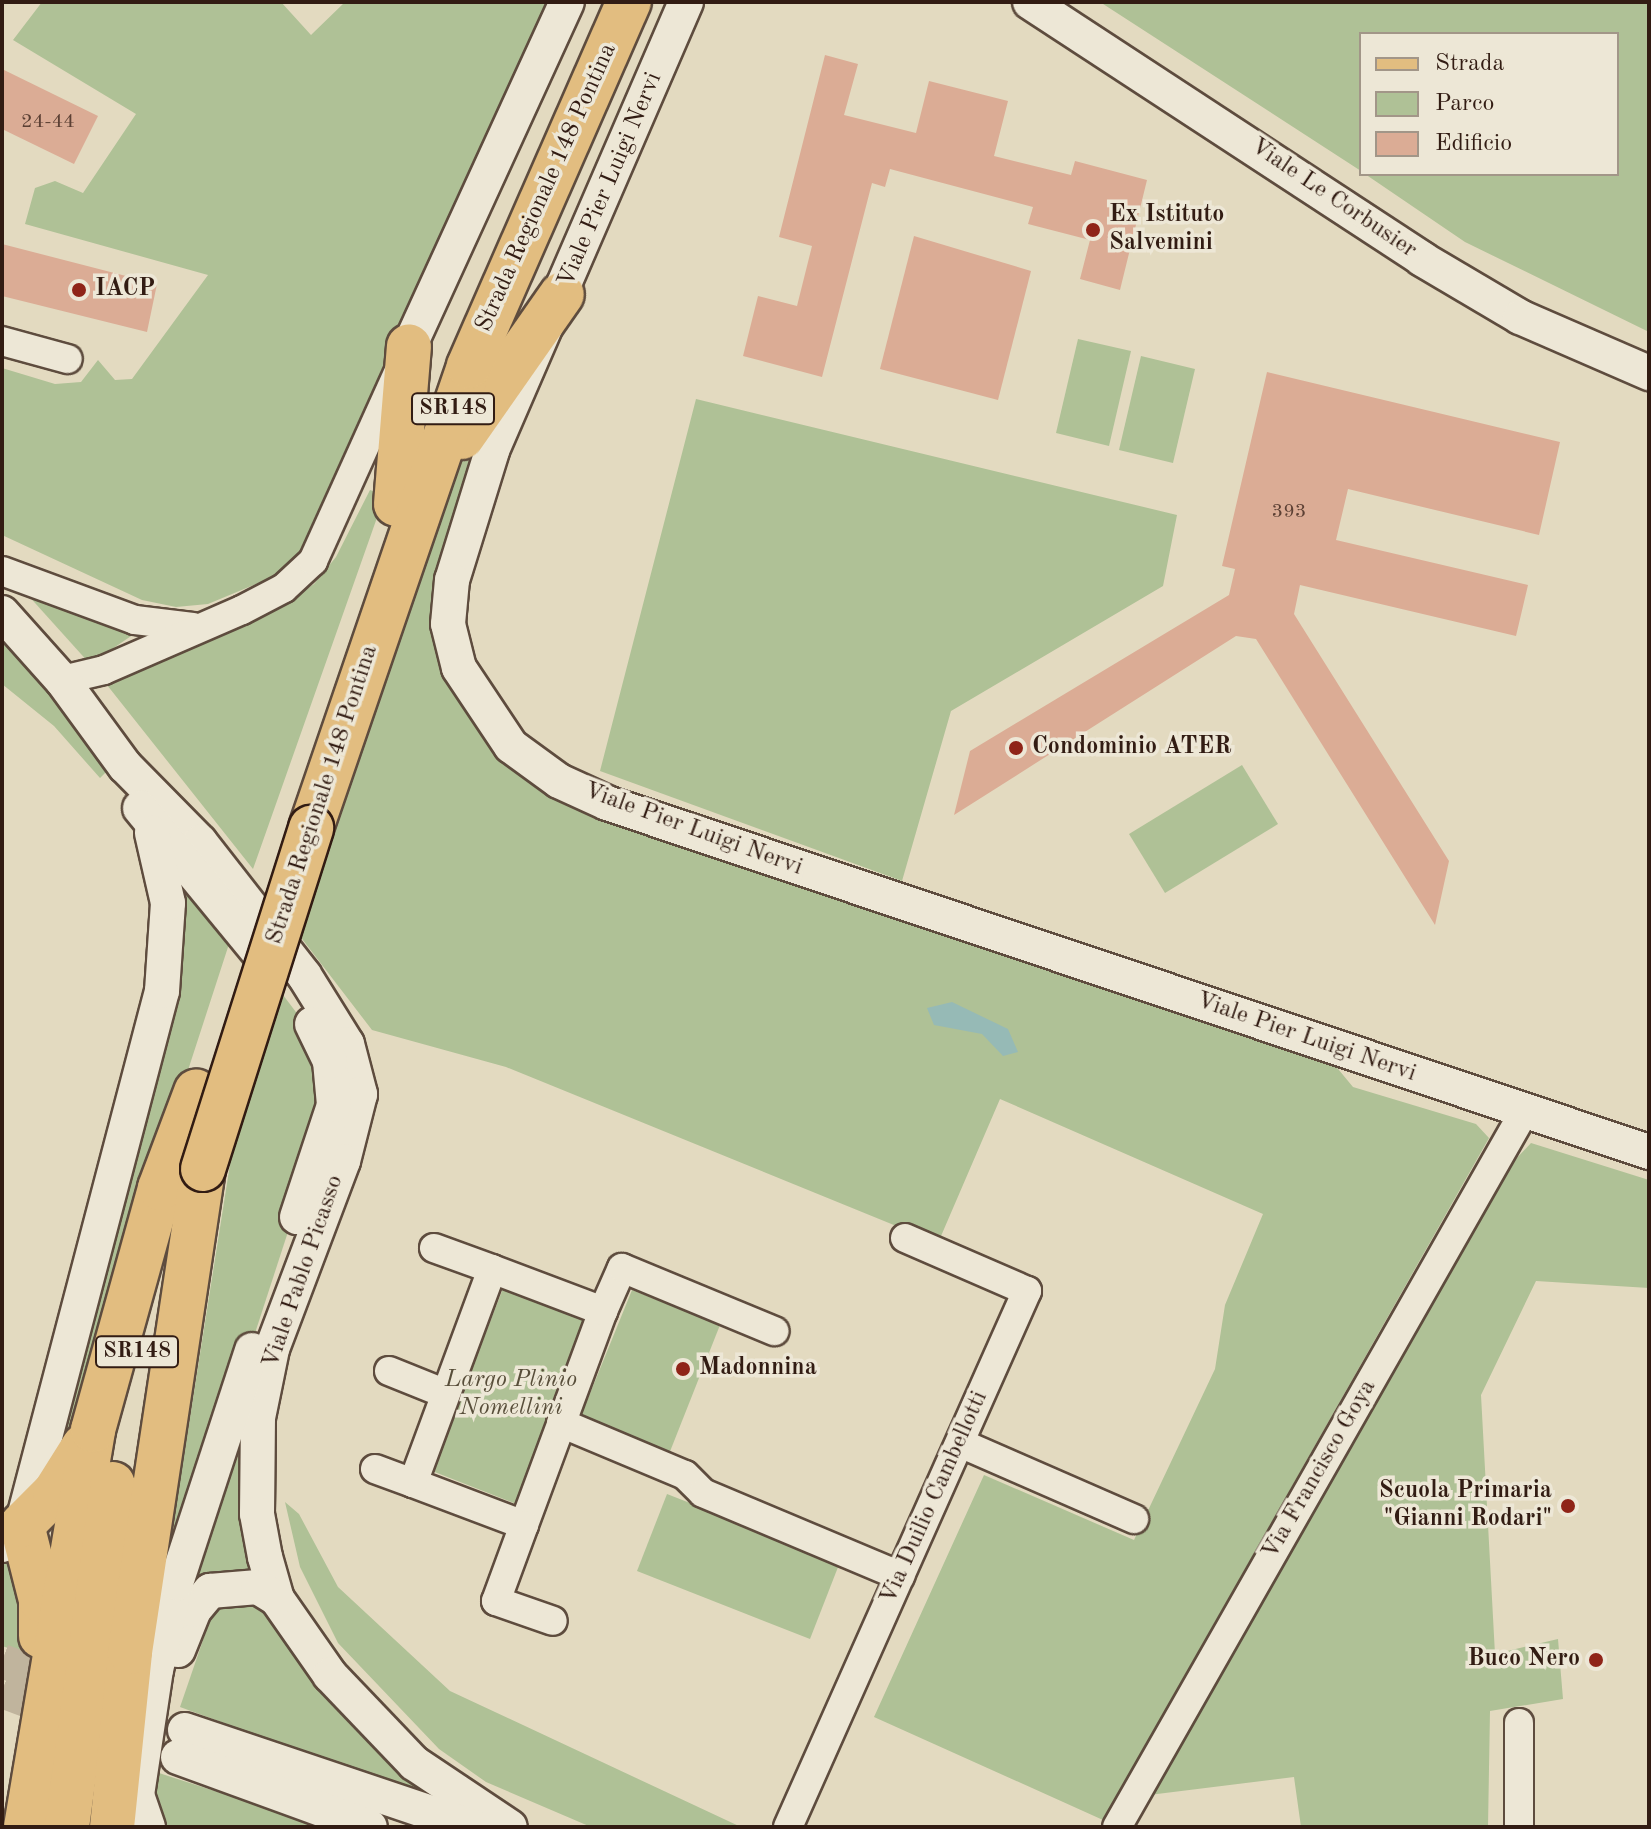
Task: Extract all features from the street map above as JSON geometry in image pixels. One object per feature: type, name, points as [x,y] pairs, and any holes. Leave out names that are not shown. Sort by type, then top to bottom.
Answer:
[{"type":"main road","name":"Strada Regionale 148 Pontina","points":[[67,1827],[115,1467],[147,1295],[196,1092],[299,823],[402,516],[608,2]]},
{"type":"main road","name":"Strada Regionale 148 Pontina","points":[[402,516],[629,2]]},
{"type":"main road","points":[[402,516],[510,361],[562,294]]},
{"type":"main road","points":[[402,516],[409,347]]},
{"type":"main road","name":"Strada Regionale 148 Pontina","points":[[97,1615],[203,1169],[299,823]]},
{"type":"main road","points":[[26,1827],[93,1430],[160,1188],[196,1092]]},
{"type":"main road","points":[[112,1827],[130,1652],[203,1169]]},
{"type":"main road","points":[[7,1827],[43,1623],[12,1535],[70,1472],[93,1430]]},
{"type":"street","points":[[62,680],[103,671],[284,588],[313,561],[567,2]]},
{"type":"street","name":"Viale Pier Luigi Nervi","points":[[686,2],[492,451],[452,580],[448,624],[459,668],[511,746],[559,781],[607,803],[1649,1152]]},
{"type":"street","name":"Viale Le Corbusier","points":[[1030,2],[1422,259],[1520,317],[1649,373]]},
{"type":"street","points":[[2,341],[68,359]]},
{"type":"street","points":[[2,571],[135,620],[201,627]]},
{"type":"street","points":[[2,613],[62,680],[125,766],[155,840],[168,903],[162,991],[12,1535]]},
{"type":"street","name":"Viale Pablo Picasso","points":[[125,766],[200,842],[334,1016],[357,1067],[360,1094],[343,1161],[272,1349],[258,1418],[257,1514],[277,1599],[330,1675],[414,1763],[510,1827]]},
{"type":"street","points":[[140,808],[297,1000],[335,1081],[314,1169],[176,1583],[140,1764],[137,1795],[148,1827]]},
{"type":"street","name":"Via Francisco Goya","points":[[1117,1827],[1524,1112]]},
{"type":"street","name":"Via Duilio Cambellotti","points":[[788,1827],[1027,1291],[905,1238]]},
{"type":"street","points":[[434,1248],[603,1311]]},
{"type":"street","points":[[553,1621],[496,1601],[603,1311],[622,1268],[774,1331]]},
{"type":"street","points":[[413,1483],[492,1269]]},
{"type":"street","points":[[389,1371],[446,1394]]},
{"type":"street","points":[[561,1423],[685,1475],[703,1493],[900,1576]]},
{"type":"street","points":[[960,1443],[1134,1519]]},
{"type":"street","points":[[375,1469],[524,1525]]},
{"type":"street","points":[[140,1764],[194,1610],[210,1591],[232,1584],[258,1587],[277,1599]]},
{"type":"street","points":[[1519,1723],[1519,1827]]},
{"type":"street","points":[[370,1827],[182,1743],[474,1827]]},
{"type":"green space","points":[[42,2],[281,2],[311,35],[345,2],[547,2],[319,530],[280,574],[208,604],[176,607],[142,600],[2,535],[2,368],[55,384],[81,382],[98,360],[115,380],[132,379],[208,275],[25,224],[35,188],[55,181],[83,193],[136,114],[13,40]]},
{"type":"green space","points":[[1100,2],[1649,2],[1649,332],[1465,242],[1368,176],[1619,176],[1619,32],[1359,32],[1359,170]]},
{"type":"green space","points":[[1078,339],[1131,351],[1109,446],[1056,433]]},
{"type":"green space","points":[[1141,356],[1195,369],[1173,463],[1119,450]]},
{"type":"green space","points":[[518,366],[446,674],[470,716],[507,758],[1324,1052],[1353,1087],[1476,1124],[1489,1138],[1103,1820],[874,1717],[984,1475],[1134,1540],[1215,1369],[1225,1305],[1263,1214],[1000,1099],[938,1243],[506,1067],[372,1030],[296,931],[437,503]]},
{"type":"green space","points":[[696,399],[1177,515],[1163,586],[951,711],[902,881],[600,771]]},
{"type":"green space","points":[[370,490],[385,495],[253,869],[107,685],[178,646],[278,608],[314,584],[336,557]]},
{"type":"green space","points":[[17,583],[140,630],[90,664]]},
{"type":"green space","points":[[2,641],[113,765],[100,778],[54,726],[2,684]]},
{"type":"green space","points":[[1242,765],[1278,824],[1165,893],[1129,834]]},
{"type":"green space","points":[[176,861],[228,931],[229,944],[153,1178],[92,1418],[51,1483],[182,976],[186,915]]},
{"type":"green space","points":[[277,987],[308,1028],[326,1115],[217,1450],[161,1601],[231,1158]]},
{"type":"green space","points":[[1531,1143],[1649,1180],[1649,1288],[1536,1281],[1481,1395],[1495,1654],[1558,1639],[1563,1699],[1490,1711],[1488,1827],[1301,1827],[1294,1777],[1149,1795],[1514,1161]]},
{"type":"green space","name":"Largo Plinio Nomellini","points":[[504,1286],[590,1319],[519,1505],[432,1471]]},
{"type":"green space","points":[[632,1290],[720,1325],[669,1454],[580,1418]]},
{"type":"green space","points":[[253,1410],[268,1573],[190,1589],[238,1456]]},
{"type":"green space","points":[[667,1494],[840,1562],[810,1639],[637,1571]]},
{"type":"green space","points":[[285,1502],[299,1514],[338,1587],[450,1691],[741,1827],[591,1827],[486,1782],[439,1749],[338,1643],[300,1567]]},
{"type":"green space","points":[[14,1562],[31,1614],[23,1653],[2,1646],[2,1563]]},
{"type":"green space","points":[[264,1596],[486,1819],[180,1707],[213,1611],[223,1600]]},
{"type":"green space","points":[[159,1773],[326,1827],[166,1827],[155,1799]]},
{"type":"water","points":[[952,1002],[1008,1029],[1018,1052],[1003,1056],[982,1034],[934,1025],[927,1008]]},
{"type":"building","name":"Ex Istituto Salvemini","points":[[825,55],[858,64],[844,115],[916,133],[929,81],[1008,101],[994,156],[1071,175],[1075,161],[1147,180],[1120,290],[1080,279],[1090,240],[1028,224],[1033,207],[890,169],[885,187],[872,183],[822,377],[743,356],[758,296],[797,306],[812,246],[779,237]]},
{"type":"building","points":[[2,69],[98,116],[74,164],[2,129]]},
{"type":"building","points":[[914,236],[1031,271],[998,400],[880,369]]},
{"type":"building","name":"IACP","points":[[2,244],[157,284],[147,332],[2,296]]},
{"type":"building","points":[[1267,372],[1560,442],[1539,535],[1348,489],[1336,540],[1528,585],[1516,636],[1300,585],[1294,614],[1449,861],[1435,925],[1256,639],[1236,636],[954,815],[970,751],[1229,595],[1235,569],[1222,566]]},
{"type":"tunnel","points":[[2,1661],[72,1687]]},
{"type":"tunnel","points":[[2,1691],[69,1716]]},
{"type":"place","name":"Ex Istituto Salvemini","points":[[1093,230]]},
{"type":"place","name":"IACP","points":[[79,290]]},
{"type":"place","name":"Condominio ATER","points":[[1016,748]]},
{"type":"place","name":"Madonnina","points":[[683,1369]]},
{"type":"place","name":"Scuola Primaria \"Gianni Rodari\"","points":[[1568,1506]]},
{"type":"place","name":"Buco Nero","points":[[1596,1660]]}]
